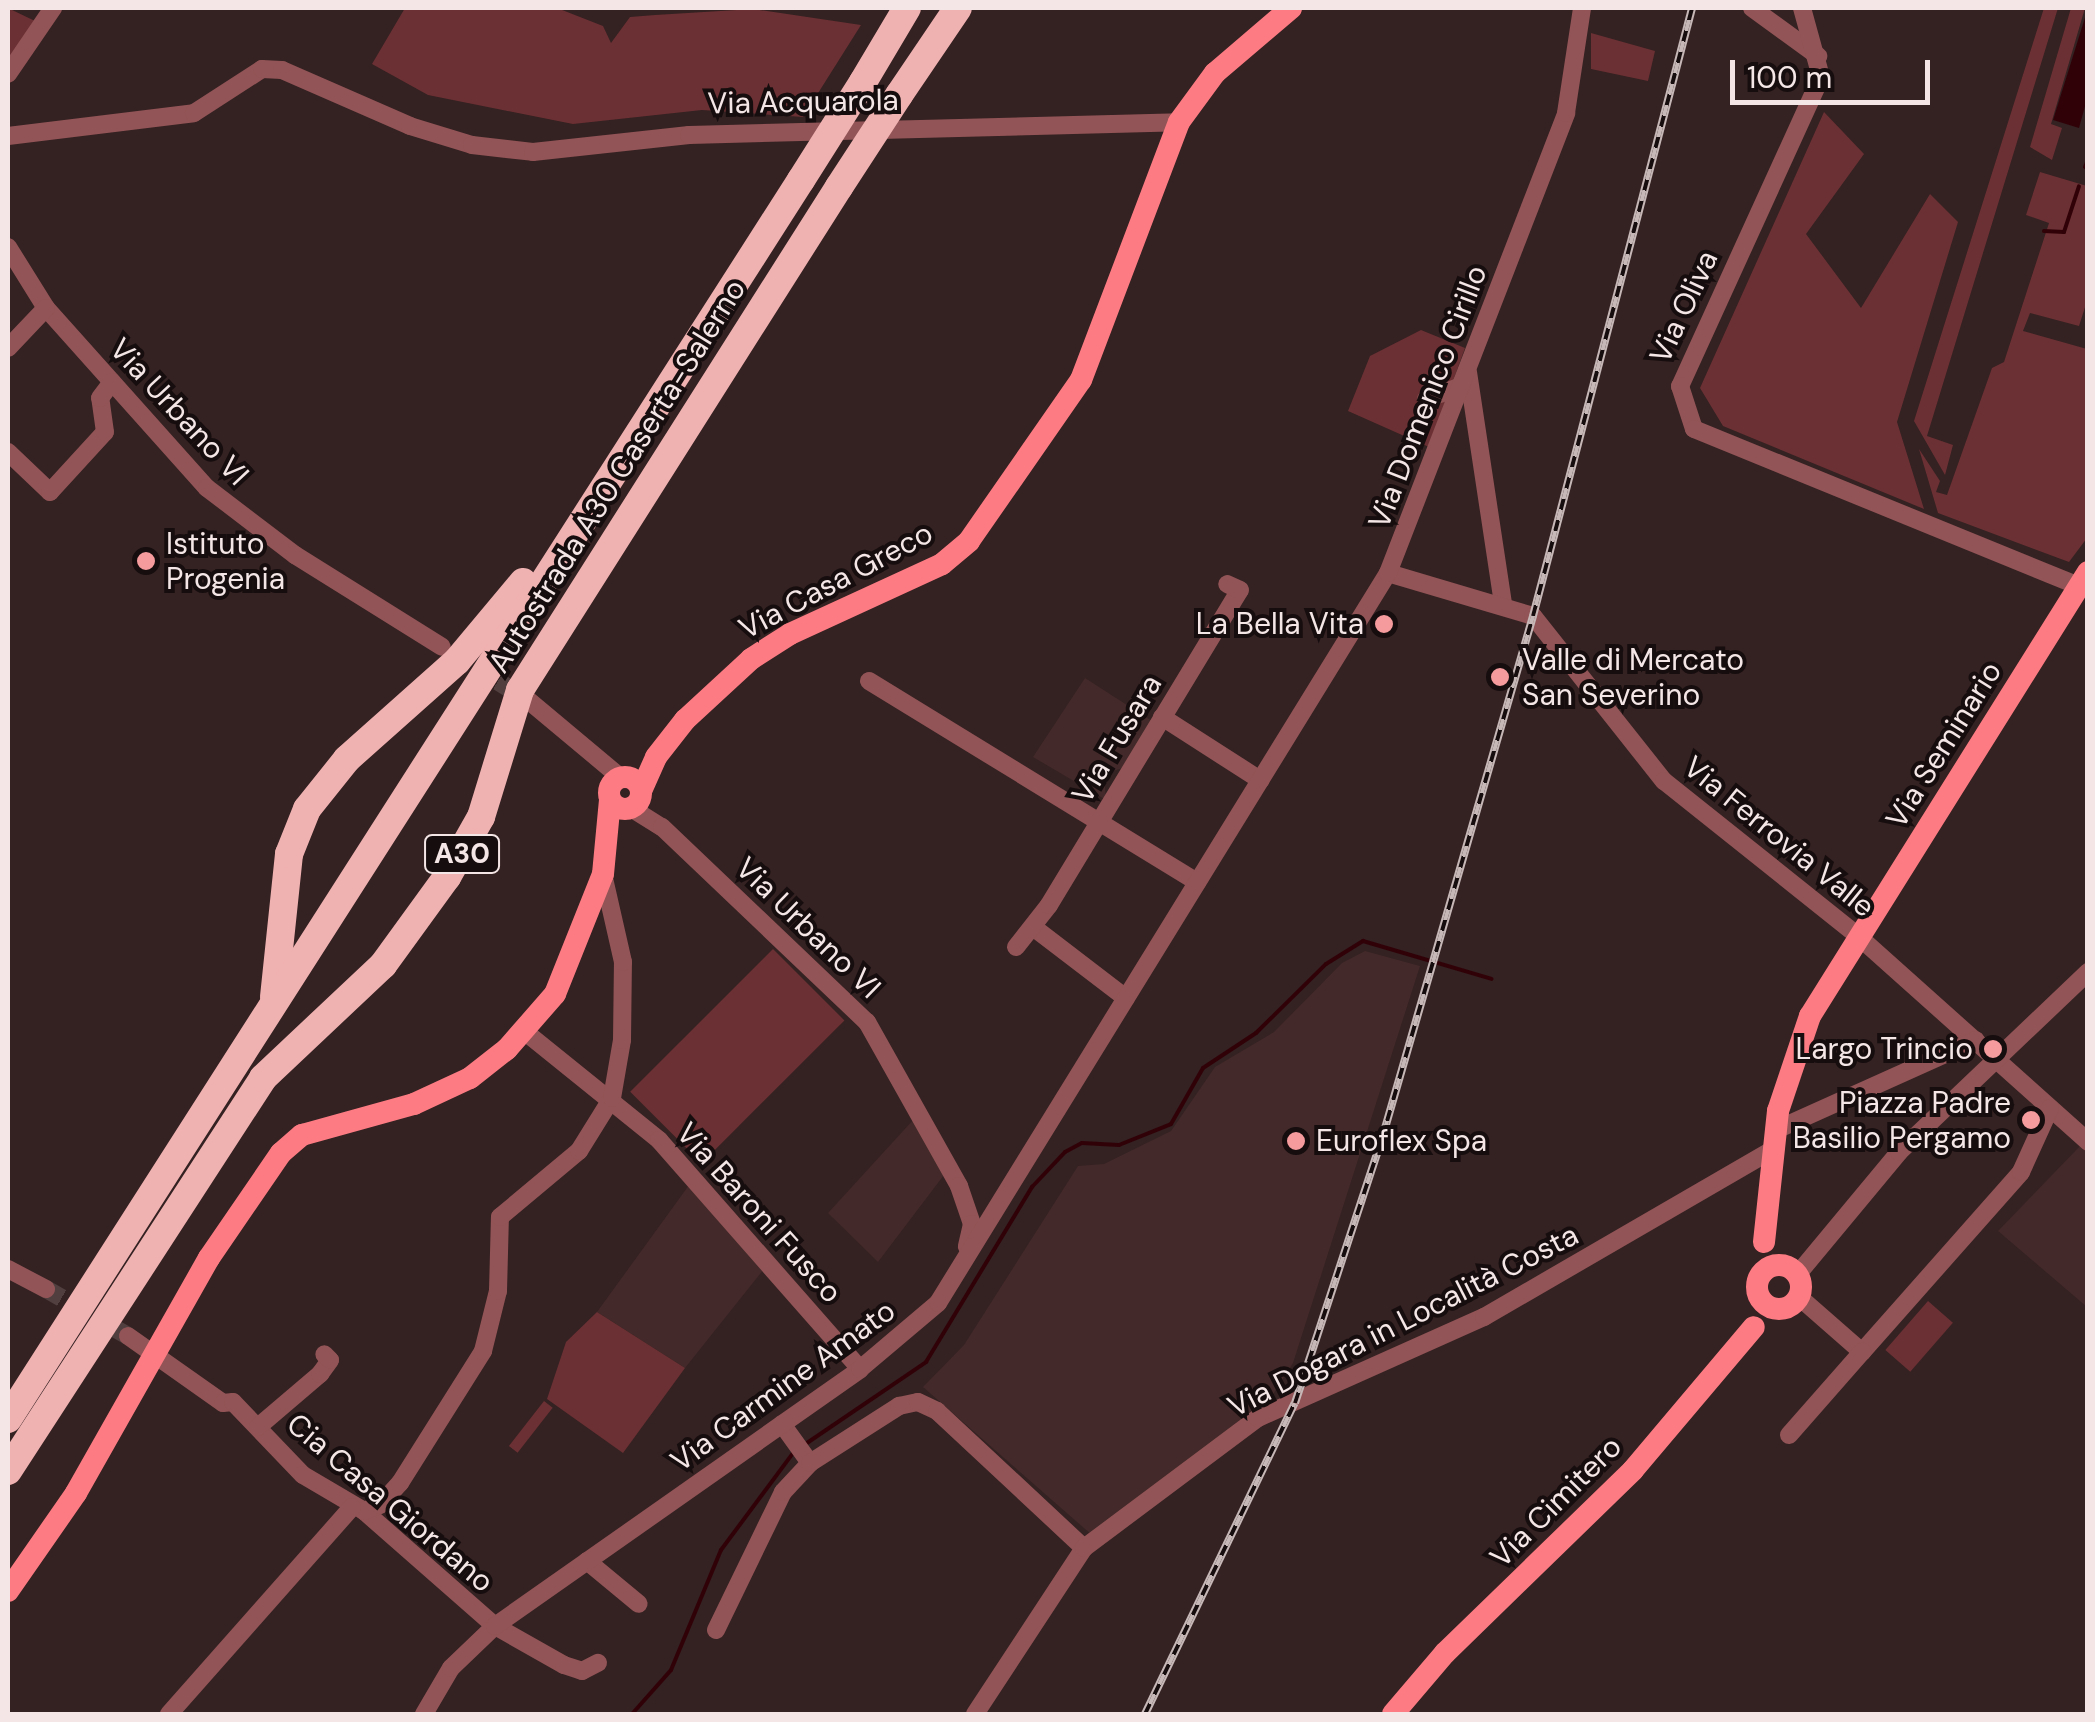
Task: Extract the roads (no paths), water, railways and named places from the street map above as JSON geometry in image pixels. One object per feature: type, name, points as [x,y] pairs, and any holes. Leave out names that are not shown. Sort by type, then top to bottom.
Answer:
[{"type":"highway","name":"Autostrada A30 Caserta-Salerno","points":[[8,1419],[908,8]]},
{"type":"highway","name":"Autostrada A30 Caserta-Salerno","points":[[8,1472],[262,1078],[383,964],[447,877],[481,817],[520,690],[839,187],[958,8]]},
{"type":"highway","points":[[273,1003],[289,854],[306,809],[348,759],[478,638],[628,447]]},
{"type":"main road","points":[[1179,122],[1216,73],[1291,8]]},
{"type":"main road","name":"Via Casa Greco","points":[[8,1591],[76,1493],[157,1352],[280,1153],[302,1135],[414,1104],[470,1078],[524,1031],[567,971],[604,874],[624,797],[712,692],[751,659],[790,634],[927,572],[969,541],[1081,380],[1179,122]]},
{"type":"main road","name":"Via Seminario","points":[[1858,936],[2083,579]]},
{"type":"main road","name":"Via Cimitero","points":[[1393,1714],[1445,1652],[1633,1470],[1754,1327],[1765,1295],[1764,1242],[1776,1139],[1810,1016],[1858,936]]},
{"type":"main road","points":[[1764,1242],[1793,1279]]},
{"type":"main road","points":[[1765,1295],[1793,1279]]},
{"type":"main road","points":[[1765,1295],[1793,1279]]},
{"type":"street","points":[[9,68],[52,8]]},
{"type":"street","name":"Via Domenico Cirillo","points":[[1260,780],[1388,573],[1570,101],[1582,8]]},
{"type":"street","points":[[1752,8],[1819,56]]},
{"type":"street","points":[[1802,8],[1819,56]]},
{"type":"street","name":"Via Oliva","points":[[1819,56],[1814,100],[1680,386],[1694,430],[2083,579]]},
{"type":"street","name":"Via Acquarola","points":[[8,136],[194,113],[262,69],[282,70],[410,126],[472,145],[533,152],[689,135],[1179,122]]},
{"type":"street","name":"Via Urbano VI","points":[[8,247],[46,308],[234,512],[442,647]]},
{"type":"street","points":[[8,348],[46,308]]},
{"type":"street","points":[[1426,399],[1465,379],[1503,604]]},
{"type":"street","points":[[8,452],[50,492],[104,432],[100,398],[112,382]]},
{"type":"street","name":"Via Ferrovia Valle","points":[[1388,573],[1533,616],[1664,781],[1858,936],[2088,1142]]},
{"type":"street","name":"Via Fusara","points":[[1016,946],[1099,823],[1240,590],[1228,584]]},
{"type":"street","points":[[869,681],[1197,882]]},
{"type":"street","points":[[528,700],[596,760],[624,797]]},
{"type":"street","points":[[980,1223],[1126,998],[1260,780],[1162,718]]},
{"type":"street","name":"Via Urbano VI","points":[[624,797],[662,827],[868,1022],[980,1223],[965,1260]]},
{"type":"street","points":[[169,1714],[358,1509],[380,1505],[400,1483],[483,1350],[498,1291],[500,1217],[578,1151],[612,1098],[622,1040],[622,962],[604,874]]},
{"type":"street","points":[[1033,926],[1126,998]]},
{"type":"street","points":[[1862,1352],[1793,1279],[1899,1152],[2088,972]]},
{"type":"street","name":"Via Baroni Fusco","points":[[524,1031],[612,1098],[717,1202],[860,1370]]},
{"type":"street","name":"Via Dogara in Località Costa","points":[[975,1714],[1084,1548],[1258,1418],[1484,1317],[1776,1139],[1976,1040]]},
{"type":"street","points":[[1789,1435],[2021,1172],[2050,1108]]},
{"type":"street","name":"Via Urbano VI","points":[[959,1186],[993,1200]]},
{"type":"street","name":"Via Carmine Amato","points":[[424,1714],[452,1668],[495,1626],[787,1431],[912,1330],[965,1260]]},
{"type":"street","points":[[8,1269],[46,1289]]},
{"type":"street","name":"Cia Casa Giordano","points":[[128,1336],[157,1352],[223,1403],[232,1402],[303,1475],[358,1509],[495,1626],[564,1665],[582,1671],[598,1663]]},
{"type":"street","points":[[258,1427],[320,1374],[330,1360],[324,1354]]},
{"type":"street","points":[[716,1630],[752,1544],[783,1492],[808,1460],[899,1406],[918,1402],[936,1410],[1084,1548]]},
{"type":"street","points":[[787,1431],[808,1460]]},
{"type":"street","points":[[586,1562],[639,1604]]},
{"type":"waterway","points":[[2085,167],[2088,160]]},
{"type":"waterway","points":[[2044,231],[2064,232],[2079,186]]},
{"type":"waterway","points":[[804,1445],[926,1362],[1032,1187],[1065,1152],[1082,1143],[1119,1145],[1171,1124],[1203,1068],[1256,1033],[1326,964],[1363,941],[1492,979]]},
{"type":"waterway","points":[[632,1714],[671,1670],[721,1550],[793,1453]]},
{"type":"tunnel","points":[[452,653],[523,697]]},
{"type":"tunnel","points":[[46,1289],[128,1336]]},
{"type":"railway","points":[[1145,1714],[1295,1403],[1381,1142],[1533,616],[1692,8]]},
{"type":"place","name":"Istituto Progenia","points":[[146,561]]},
{"type":"place","name":"La Bella Vita","points":[[1384,624]]},
{"type":"place","name":"Valle di Mercato San Severino","points":[[1500,677]]},
{"type":"place","name":"Largo Trincio","points":[[1993,1049]]},
{"type":"place","name":"Piazza Padre Basilio Pergamo","points":[[2031,1120]]},
{"type":"place","name":"Euroflex Spa","points":[[1296,1141]]}]
